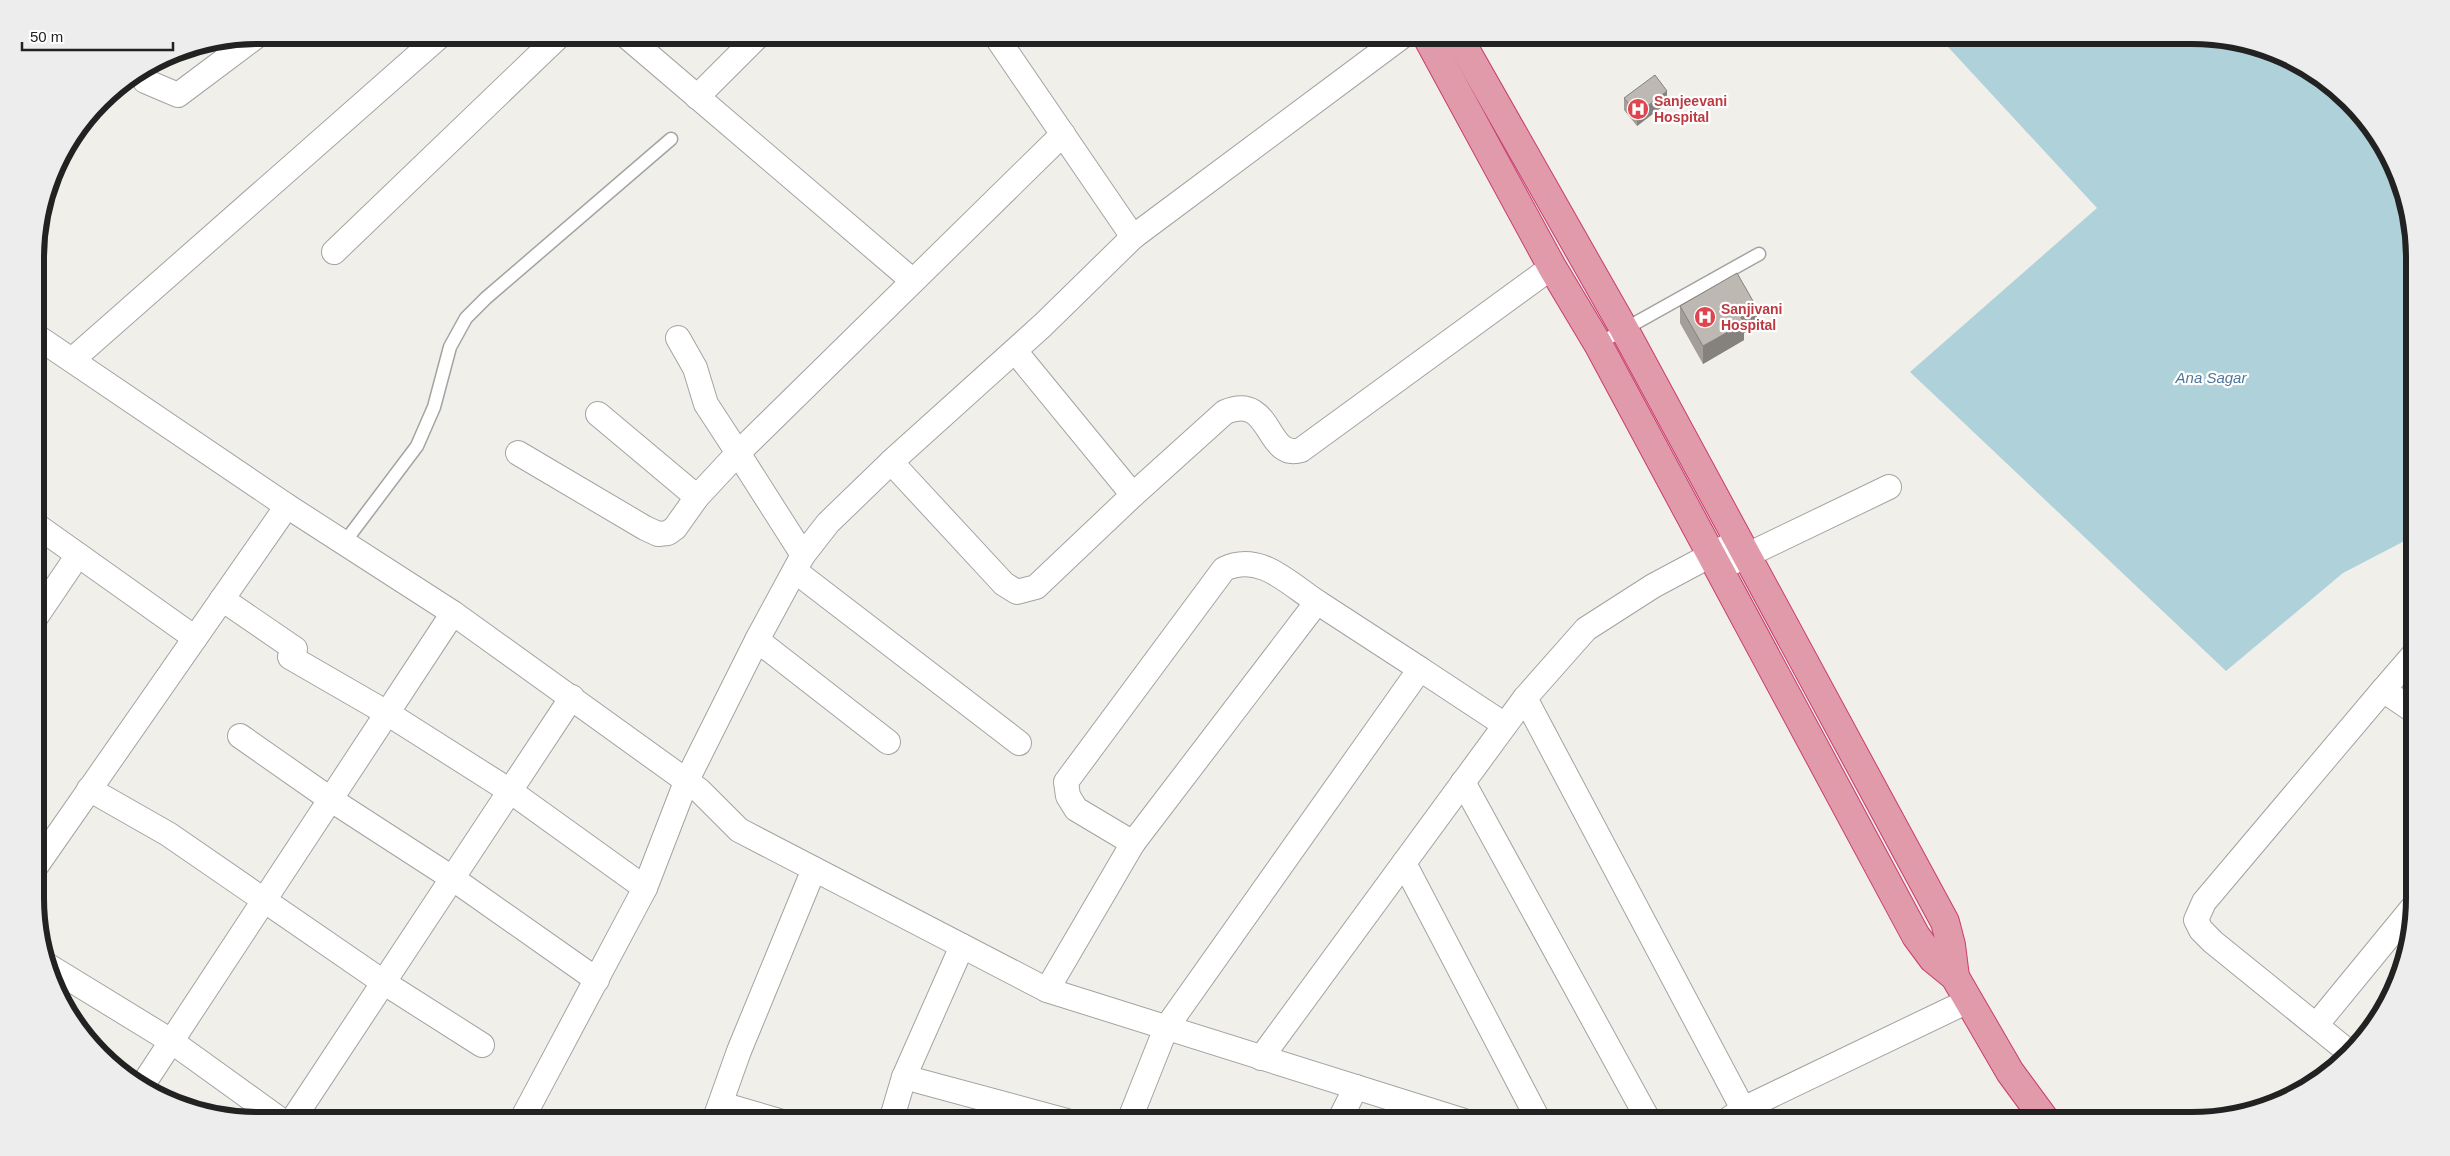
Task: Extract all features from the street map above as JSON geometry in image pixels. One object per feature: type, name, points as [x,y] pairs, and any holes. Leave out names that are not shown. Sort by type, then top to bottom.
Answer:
[{"type":"highway","points":[[1431,44],[1552,267],[1598,344],[1916,936],[1933,959],[1955,977]]},
{"type":"highway","points":[[1462,44],[1624,329],[1945,922],[1951,945],[1955,977],[2010,1072],[2039,1112]]},
{"type":"street","points":[[145,81],[178,95],[246,44]]},
{"type":"street","points":[[72,360],[431,44]]},
{"type":"street","points":[[334,252],[551,44]]},
{"type":"street","points":[[635,44],[913,281]]},
{"type":"street","points":[[697,97],[751,44]]},
{"type":"street","points":[[1002,44],[1133,237]]},
{"type":"street","points":[[526,1112],[645,888],[686,782],[757,640],[799,563],[828,523],[891,462],[1015,351],[1133,237],[1392,44]]},
{"type":"street","points":[[518,453],[658,534],[668,533],[674,528],[697,497],[738,453],[1063,134]]},
{"type":"street","points":[[891,462],[1004,584],[1017,592],[1036,587],[1133,495],[1225,412],[1238,407],[1255,411],[1283,449],[1292,453],[1301,450],[1552,267]]},
{"type":"street","points":[[678,338],[695,368],[706,404],[738,453],[799,563],[1019,743]]},
{"type":"street","points":[[44,341],[287,506],[453,612],[699,790],[739,830],[1047,990],[1435,1112]]},
{"type":"street","points":[[1015,351],[1133,495]]},
{"type":"street","points":[[598,414],[697,497]]},
{"type":"street","points":[[1262,1058],[1525,698],[1586,629],[1653,586],[1715,562],[1743,548],[1889,487]]},
{"type":"street","points":[[44,855],[287,506]]},
{"type":"street","points":[[44,531],[195,638]]},
{"type":"street","points":[[44,605],[78,555]]},
{"type":"street","points":[[1133,843],[1076,809],[1068,796],[1066,782],[1224,569],[1236,564],[1248,562],[1261,565],[1505,725]]},
{"type":"street","points":[[222,599],[292,653],[510,791],[645,888]]},
{"type":"street","points":[[1047,990],[1133,843],[1317,602]]},
{"type":"street","points":[[146,1080],[453,612]]},
{"type":"street","points":[[757,640],[888,742]]},
{"type":"street","points":[[2345,1049],[2317,1024],[2213,942],[2201,930],[2196,920],[2204,902],[2406,663]]},
{"type":"street","points":[[1133,1112],[1166,1028],[1420,669]]},
{"type":"street","points":[[2383,690],[2406,706]]},
{"type":"street","points":[[298,1112],[572,697]]},
{"type":"street","points":[[1525,698],[1733,1112]]},
{"type":"street","points":[[240,736],[330,799],[452,878],[597,980]]},
{"type":"street","points":[[1463,782],[1644,1112]]},
{"type":"street","points":[[90,789],[168,834],[383,982],[482,1045]]},
{"type":"street","points":[[1404,863],[1534,1112]]},
{"type":"street","points":[[717,1112],[739,1051],[814,869]]},
{"type":"street","points":[[2317,1024],[2406,916]]},
{"type":"street","points":[[894,1112],[904,1077],[962,946]]},
{"type":"street","points":[[56,971],[171,1041],[270,1112]]},
{"type":"street","points":[[1741,1112],[1968,1001]]},
{"type":"street","points":[[904,1077],[1034,1112]]},
{"type":"street","points":[[1344,1112],[1356,1087]]},
{"type":"lane","points":[[344,543],[417,446],[434,407],[450,347],[466,318],[486,298],[671,139]]},
{"type":"lane","points":[[1598,344],[1760,254]]},
{"type":"water","name":"Ana Sagar","points":[[1945,44],[2207,44],[2261,55],[2299,72],[2323,88],[2344,106],[2362,127],[2378,151],[2390,176],[2399,202],[2406,243],[2406,540],[2343,573],[2226,671],[1910,372],[2097,208]]},
{"type":"building","points":[[1655,75],[1667,91],[1637,114],[1624,98]]},
{"type":"building","points":[[1737,273],[1757,308],[1741,317],[1744,323],[1703,346],[1680,306]]},
{"type":"place","name":"Sanjeevani Hospital","points":[[1638,109]]},
{"type":"place","name":"Sanjivani Hospital","points":[[1705,317]]}]
